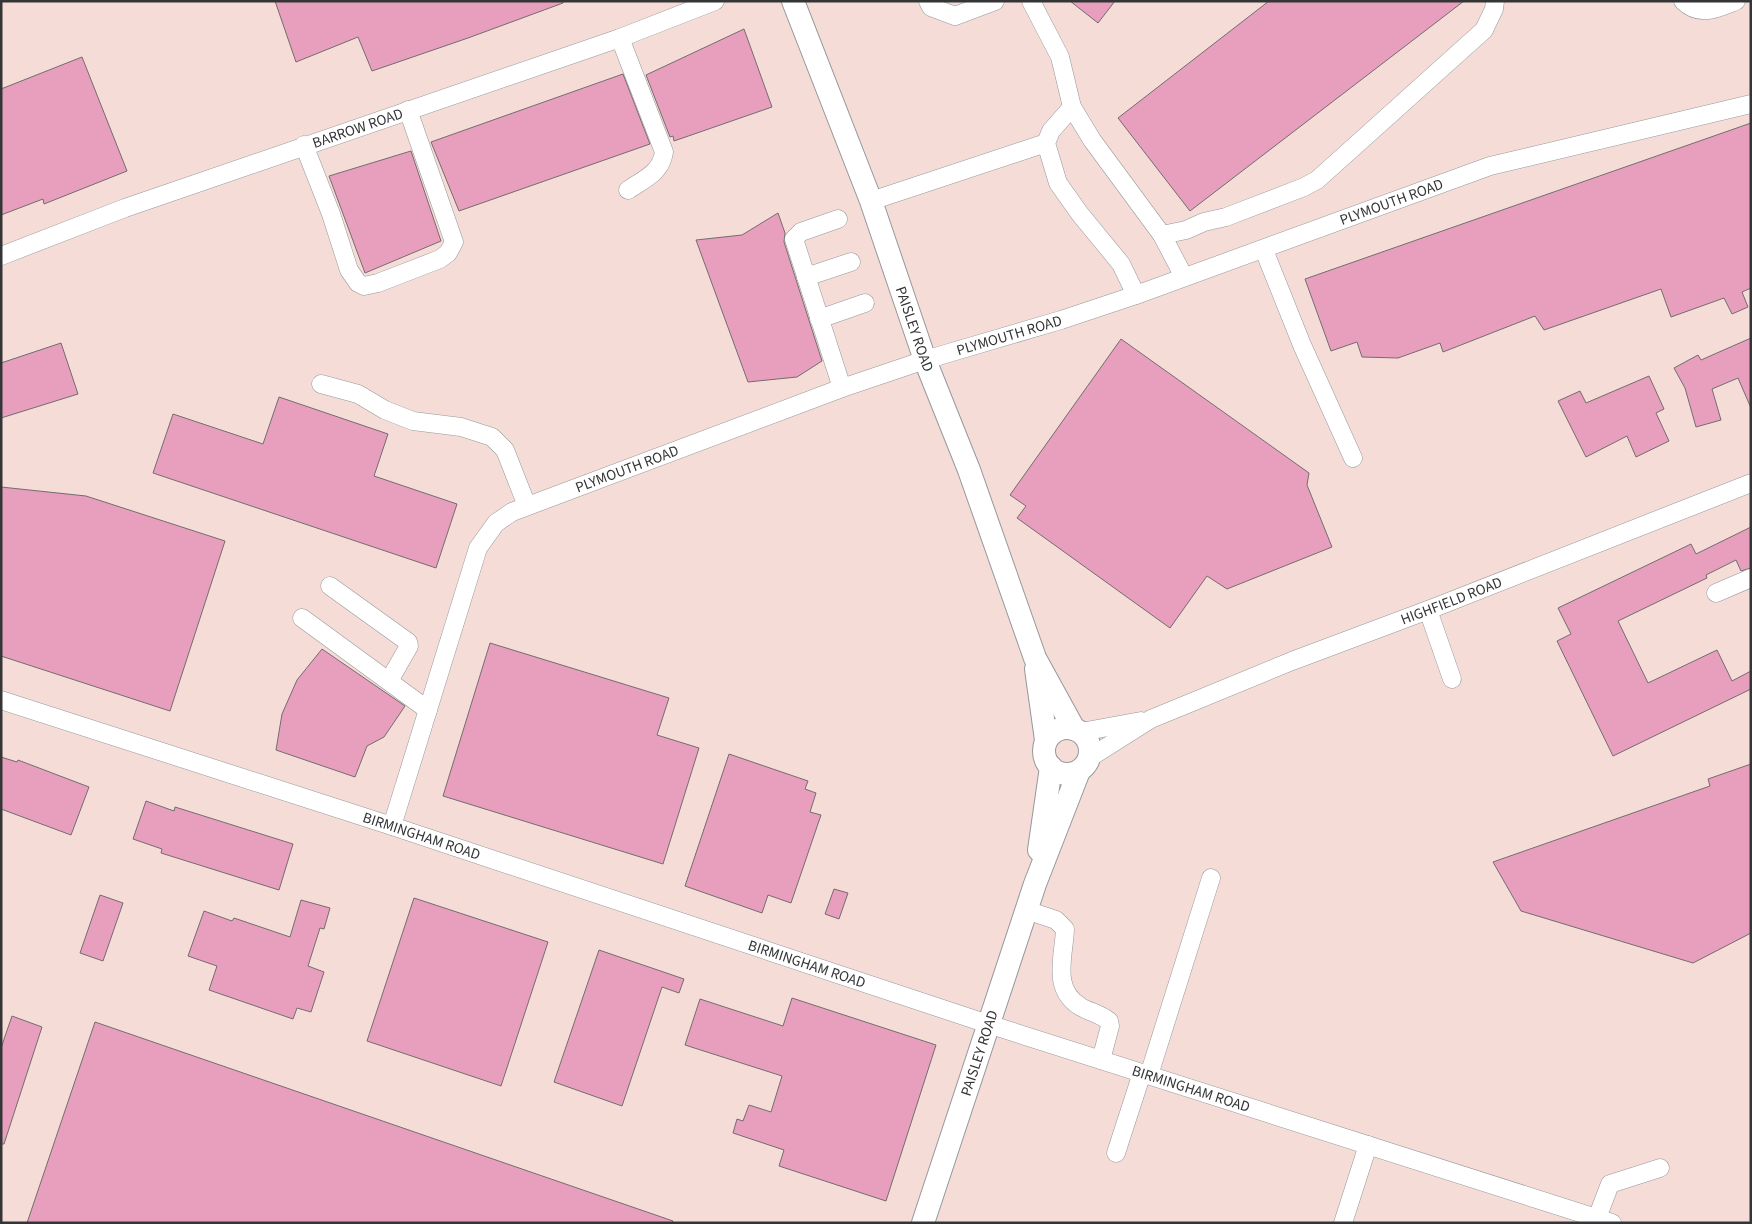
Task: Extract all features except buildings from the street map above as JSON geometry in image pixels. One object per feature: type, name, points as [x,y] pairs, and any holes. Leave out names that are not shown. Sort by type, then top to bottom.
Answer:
[{"type":"main road","name":"PAISLEY ROAD","points":[[793,1],[871,201],[925,360],[969,470],[1035,658],[1078,730]]},
{"type":"main road","name":"PAISLEY ROAD","points":[[1035,658],[1046,740]]},
{"type":"main road","points":[[1068,727],[1078,730],[1089,744],[1084,764],[1064,774],[1051,767],[1045,757],[1046,740],[1055,730],[1068,727]]},
{"type":"main road","name":"PAISLEY ROAD","points":[[923,1223],[1035,884],[1084,764]]},
{"type":"main road","name":"PAISLEY ROAD","points":[[1035,884],[1051,767]]},
{"type":"street","name":"BARROW ROAD","points":[[1,256],[125,208],[620,38],[715,1]]},
{"type":"street","points":[[928,1],[931,7],[954,16],[995,1]]},
{"type":"street","points":[[1031,1],[1060,57],[1072,107],[1092,140],[1162,235],[1184,277]]},
{"type":"street","points":[[1162,235],[1186,230],[1204,222],[1226,217],[1304,187],[1317,180],[1484,30],[1494,9],[1495,1]]},
{"type":"street","points":[[1684,1],[1690,8],[1707,11],[1736,1]]},
{"type":"street","points":[[620,38],[664,152],[657,172],[628,190]]},
{"type":"street","name":"PLYMOUTH ROAD","points":[[392,826],[478,548],[496,522],[512,512],[842,388],[925,360],[1062,320],[1136,295],[1264,250],[1490,166],[1751,104]]},
{"type":"street","points":[[1072,107],[1051,131],[1046,143],[1058,183],[1080,214],[1121,264],[1136,295]]},
{"type":"street","points":[[304,145],[328,206],[352,277],[364,286],[378,283],[440,259],[448,253],[454,242],[408,110]]},
{"type":"street","points":[[871,201],[1046,143]]},
{"type":"street","points":[[838,219],[801,232],[794,239],[842,388]]},
{"type":"street","points":[[1264,250],[1302,345],[1353,458]]},
{"type":"street","points":[[806,277],[851,262]]},
{"type":"street","points":[[819,318],[865,304]]},
{"type":"street","points":[[321,384],[358,394],[385,410],[413,420],[461,427],[492,437],[505,450],[527,506]]},
{"type":"street","name":"HIGHFIELD ROAD","points":[[1084,764],[1151,719],[1292,661],[1428,610],[1751,483]]},
{"type":"street","points":[[1716,593],[1751,578]]},
{"type":"street","points":[[330,586],[408,642],[409,646],[388,681]]},
{"type":"street","points":[[1428,610],[1452,679]]},
{"type":"street","points":[[302,618],[428,710]]},
{"type":"street","name":"BIRMINGHAM ROAD","points":[[1,700],[392,826],[988,1024],[1604,1220]]},
{"type":"street","name":"HIGHFIELD ROAD","points":[[1078,730],[1151,719]]},
{"type":"street","points":[[1116,1153],[1145,1074],[1211,878]]},
{"type":"street","points":[[1026,910],[1056,920],[1064,929],[1061,978],[1063,989],[1069,998],[1082,1008],[1100,1014],[1109,1021],[1110,1026],[1101,1060]]},
{"type":"street","points":[[1343,1223],[1368,1145]]},
{"type":"street","points":[[1604,1220],[1610,1184],[1660,1168]]},
{"type":"shaded area","points":[[1,1],[1751,1],[1751,1223],[1,1223]]}]
